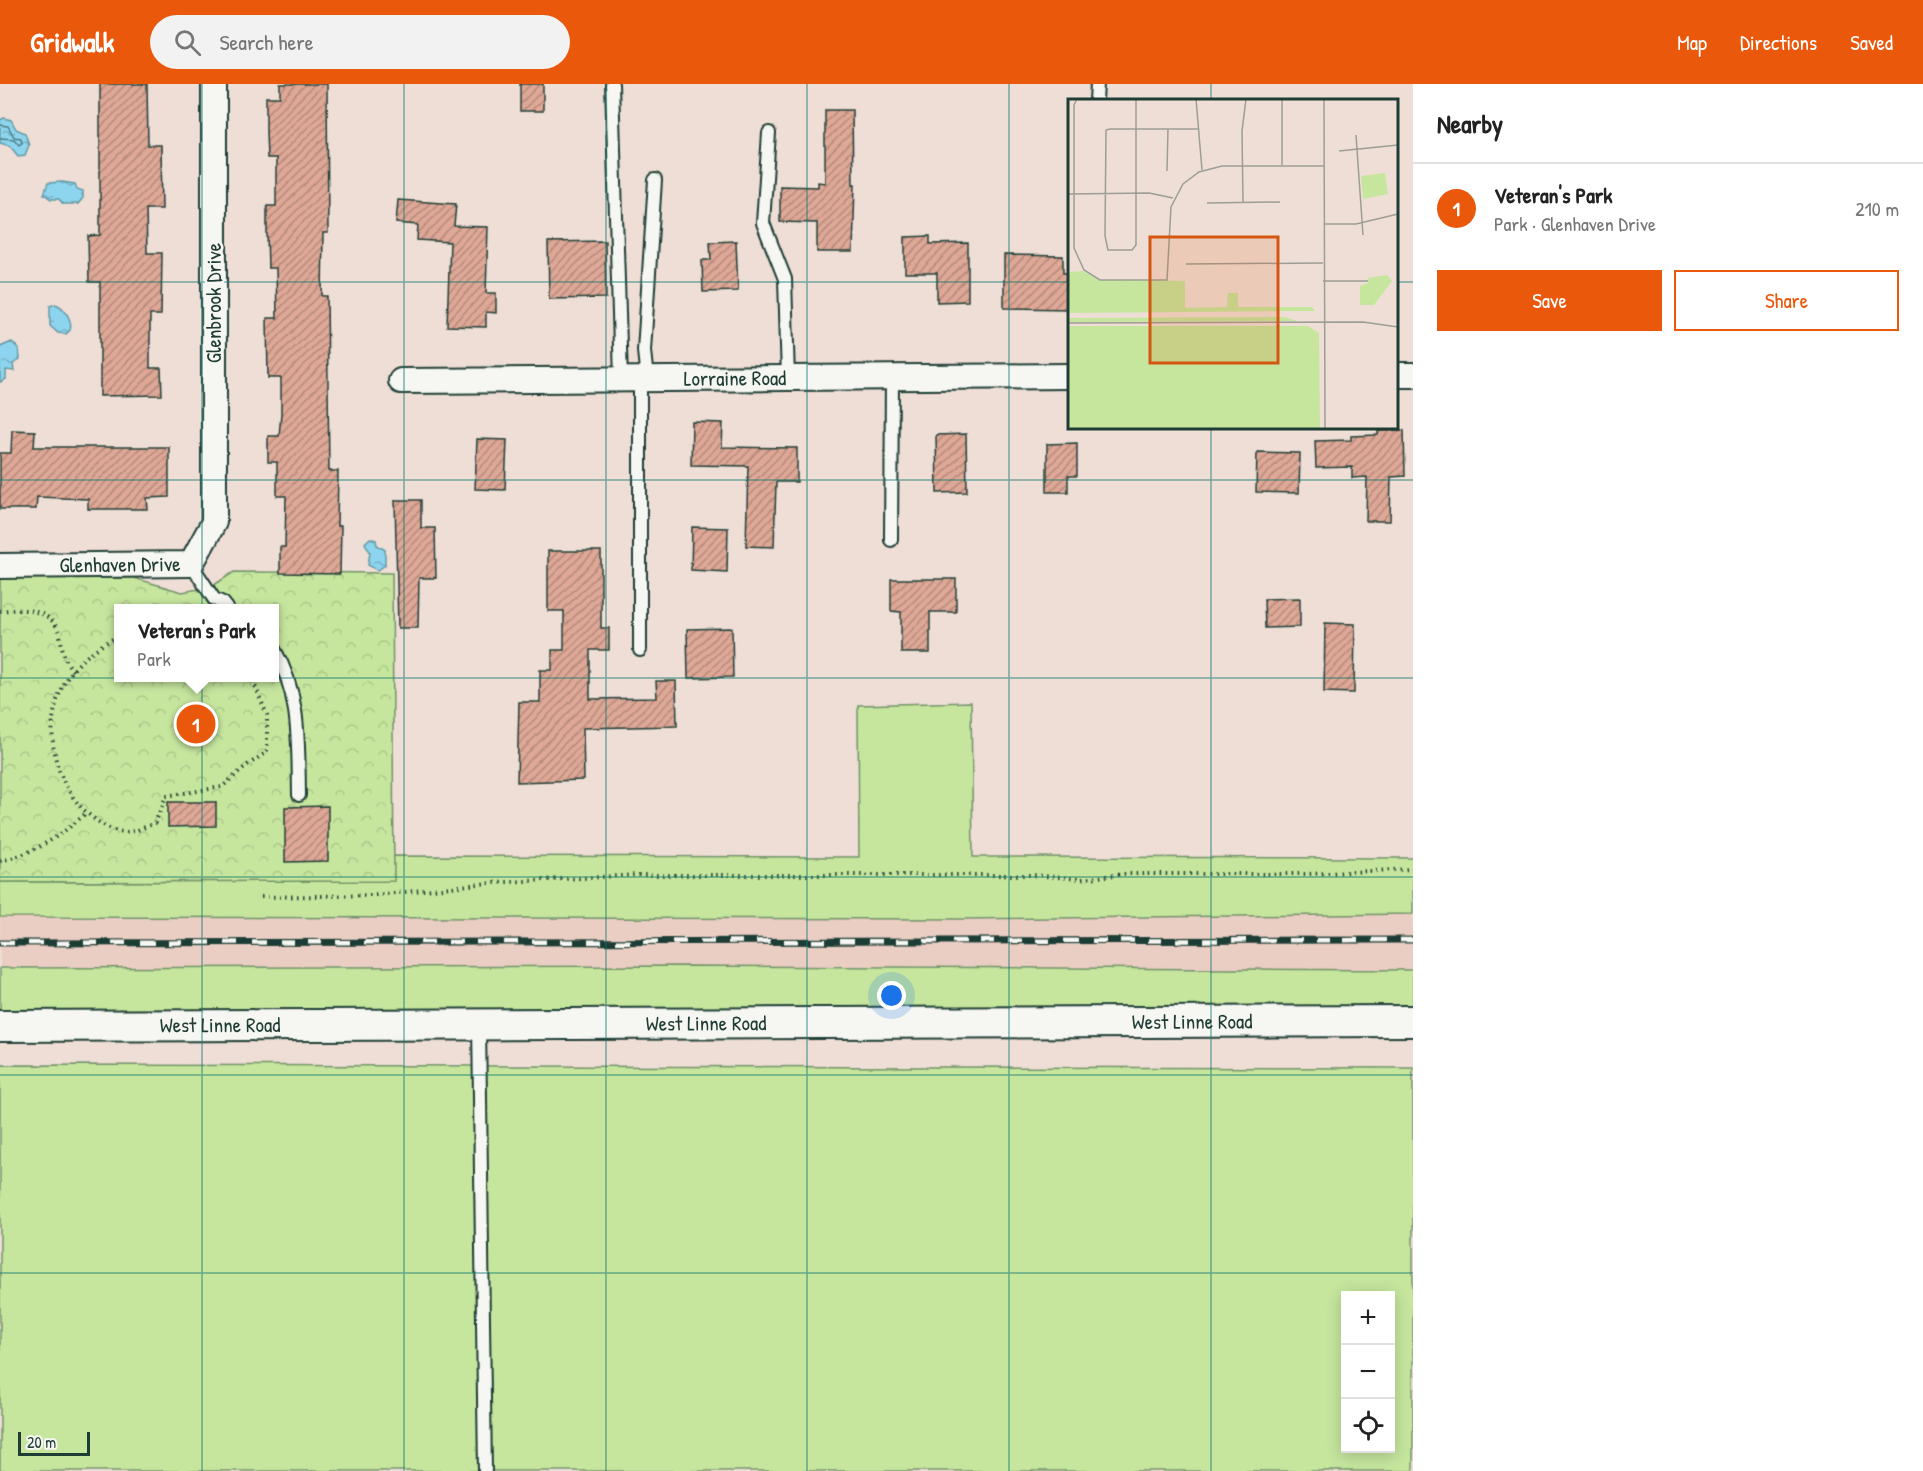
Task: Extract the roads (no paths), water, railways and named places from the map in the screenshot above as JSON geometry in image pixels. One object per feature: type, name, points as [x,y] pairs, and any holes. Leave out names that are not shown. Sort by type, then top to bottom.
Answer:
[{"type":"street","name":"Glenbrook Drive","points":[[214,84],[214,522]]},
{"type":"street","name":"Lorraine Road","points":[[400,381],[1068,376]]},
{"type":"street","name":"Glenhaven Drive","points":[[0,566],[191,564],[214,522]]},
{"type":"street","name":"West Linne Road","points":[[0,1026],[1413,1021]]},
{"type":"lane","points":[[612,84],[636,379],[640,650]]},
{"type":"lane","points":[[1096,99],[1097,84]]},
{"type":"lane","points":[[769,133],[763,223],[785,279],[788,378]]},
{"type":"lane","points":[[636,379],[644,351],[655,180]]},
{"type":"lane","points":[[891,540],[892,377]]},
{"type":"lane","points":[[191,564],[214,599],[224,604]]},
{"type":"lane","points":[[279,658],[284,666],[295,705],[299,795]]},
{"type":"lane","points":[[479,1024],[485,1471]]},
{"type":"water","points":[[4,118],[11,120],[16,129],[25,133],[29,145],[25,155],[18,156],[10,146],[0,143],[0,120]]},
{"type":"water","points":[[48,183],[75,184],[77,189],[83,191],[83,198],[78,204],[63,204],[59,199],[51,199],[44,194]]},
{"type":"water","points":[[55,304],[62,308],[69,318],[71,326],[66,334],[58,333],[50,326],[50,306]]},
{"type":"water","points":[[12,342],[19,349],[20,359],[13,364],[14,371],[6,370],[6,379],[0,382],[0,347]]},
{"type":"water","points":[[370,538],[376,540],[377,545],[385,550],[385,565],[378,570],[368,565],[370,552],[365,543]]},
{"type":"railway","points":[[0,943],[1413,940]]},
{"type":"place","name":"Veteran's Park","points":[[196,724]]}]
